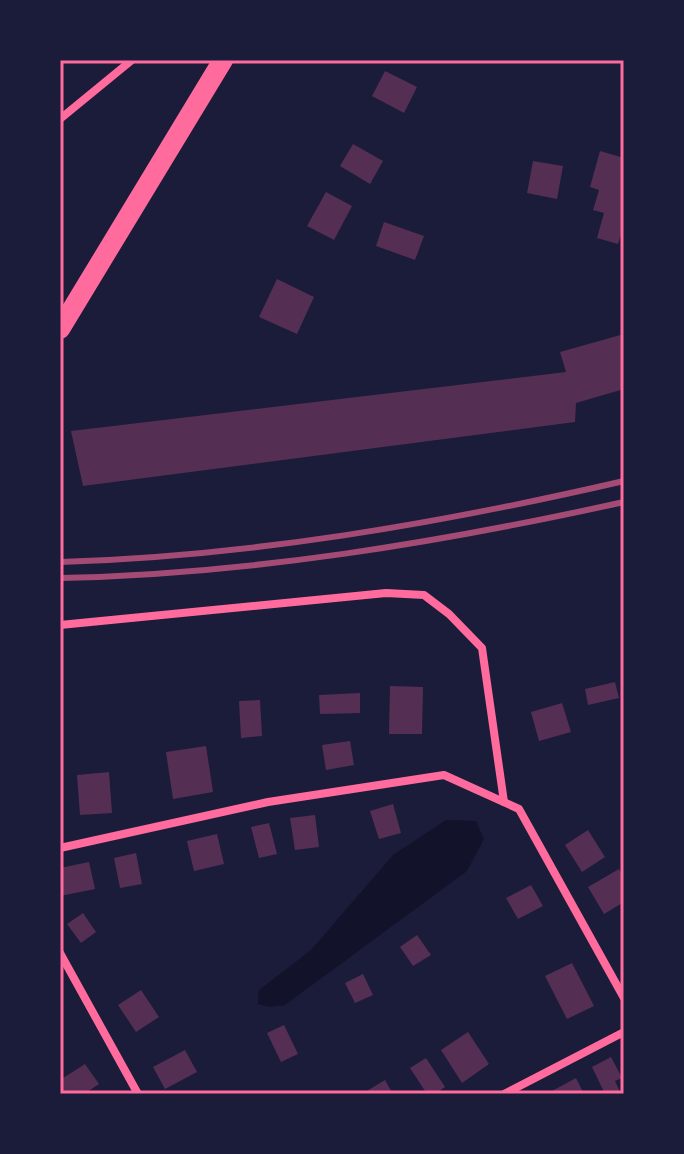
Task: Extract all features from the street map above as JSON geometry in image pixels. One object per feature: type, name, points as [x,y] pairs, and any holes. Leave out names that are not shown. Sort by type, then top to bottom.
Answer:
[{"type":"main road","points":[[60,329],[223,60]]},
{"type":"street","points":[[60,119],[132,60]]},
{"type":"street","points":[[60,625],[386,593],[424,595],[449,614],[482,648],[504,802]]},
{"type":"street","points":[[60,848],[268,802],[444,775],[519,809],[624,998]]},
{"type":"street","points":[[60,953],[138,1094]]},
{"type":"street","points":[[504,1094],[624,1032]]},
{"type":"shaded area","points":[[446,820],[476,821],[484,839],[467,871],[285,1005],[269,1007],[258,1004],[259,990],[311,950],[393,855]]},
{"type":"building","points":[[385,71],[417,87],[404,113],[372,96]]},
{"type":"building","points":[[353,144],[383,161],[370,184],[340,166]]},
{"type":"building","points":[[600,151],[624,158],[624,225],[618,244],[597,238],[604,213],[593,210],[599,190],[590,187]]},
{"type":"building","points":[[533,161],[563,166],[557,199],[527,193]]},
{"type":"building","points":[[326,192],[352,206],[334,240],[307,226]]},
{"type":"building","points":[[384,222],[424,236],[415,260],[376,246]]},
{"type":"building","points":[[277,279],[314,297],[297,334],[259,317]]},
{"type":"building","points":[[624,334],[624,389],[576,403],[575,422],[83,486],[71,431],[566,372],[560,352]]},
{"type":"building","points":[[615,682],[619,698],[588,705],[585,689]]},
{"type":"building","points":[[390,686],[423,687],[422,734],[389,734]]},
{"type":"building","points":[[360,693],[360,713],[320,714],[319,695]]},
{"type":"building","points":[[260,700],[262,736],[241,738],[239,701]]},
{"type":"building","points":[[562,703],[571,732],[539,741],[531,712]]},
{"type":"building","points":[[350,741],[354,765],[326,770],[322,745]]},
{"type":"building","points":[[206,746],[213,792],[173,799],[166,752]]},
{"type":"building","points":[[109,772],[112,813],[80,815],[77,775]]},
{"type":"building","points":[[393,804],[401,833],[379,839],[370,811]]},
{"type":"building","points":[[315,815],[319,847],[295,850],[290,818]]},
{"type":"building","points":[[269,823],[277,854],[259,858],[251,827]]},
{"type":"building","points":[[588,830],[605,857],[582,872],[565,845]]},
{"type":"building","points":[[217,834],[224,864],[194,871],[187,841]]},
{"type":"building","points":[[136,853],[142,884],[120,888],[114,858]]},
{"type":"building","points":[[89,862],[95,889],[60,896],[60,868]]},
{"type":"building","points":[[619,869],[624,877],[624,902],[604,914],[588,887]]},
{"type":"building","points":[[531,885],[543,906],[518,919],[506,898]]},
{"type":"building","points":[[83,913],[96,932],[81,943],[67,924]]},
{"type":"building","points":[[417,935],[431,955],[413,966],[400,947]]},
{"type":"building","points":[[572,963],[594,1006],[567,1019],[545,976]]},
{"type":"building","points":[[363,974],[373,995],[355,1003],[345,983]]},
{"type":"building","points":[[141,990],[159,1017],[136,1032],[118,1005]]},
{"type":"building","points":[[284,1025],[298,1054],[281,1062],[267,1033]]},
{"type":"building","points":[[468,1032],[489,1064],[462,1083],[441,1050]]},
{"type":"building","points":[[185,1050],[197,1072],[165,1089],[153,1067]]},
{"type":"building","points":[[611,1057],[622,1078],[615,1081],[621,1094],[605,1094],[592,1067]]},
{"type":"building","points":[[426,1058],[445,1087],[435,1094],[427,1094],[410,1068]]},
{"type":"building","points":[[85,1064],[99,1084],[84,1094],[60,1094],[60,1080]]},
{"type":"building","points":[[576,1078],[584,1094],[554,1094],[552,1091]]},
{"type":"building","points":[[385,1080],[393,1094],[362,1094]]},
{"type":"railway","points":[[60,562],[203,553],[344,535],[484,511],[624,481]]},
{"type":"railway","points":[[60,578],[202,570],[344,554],[484,531],[624,502]]}]
